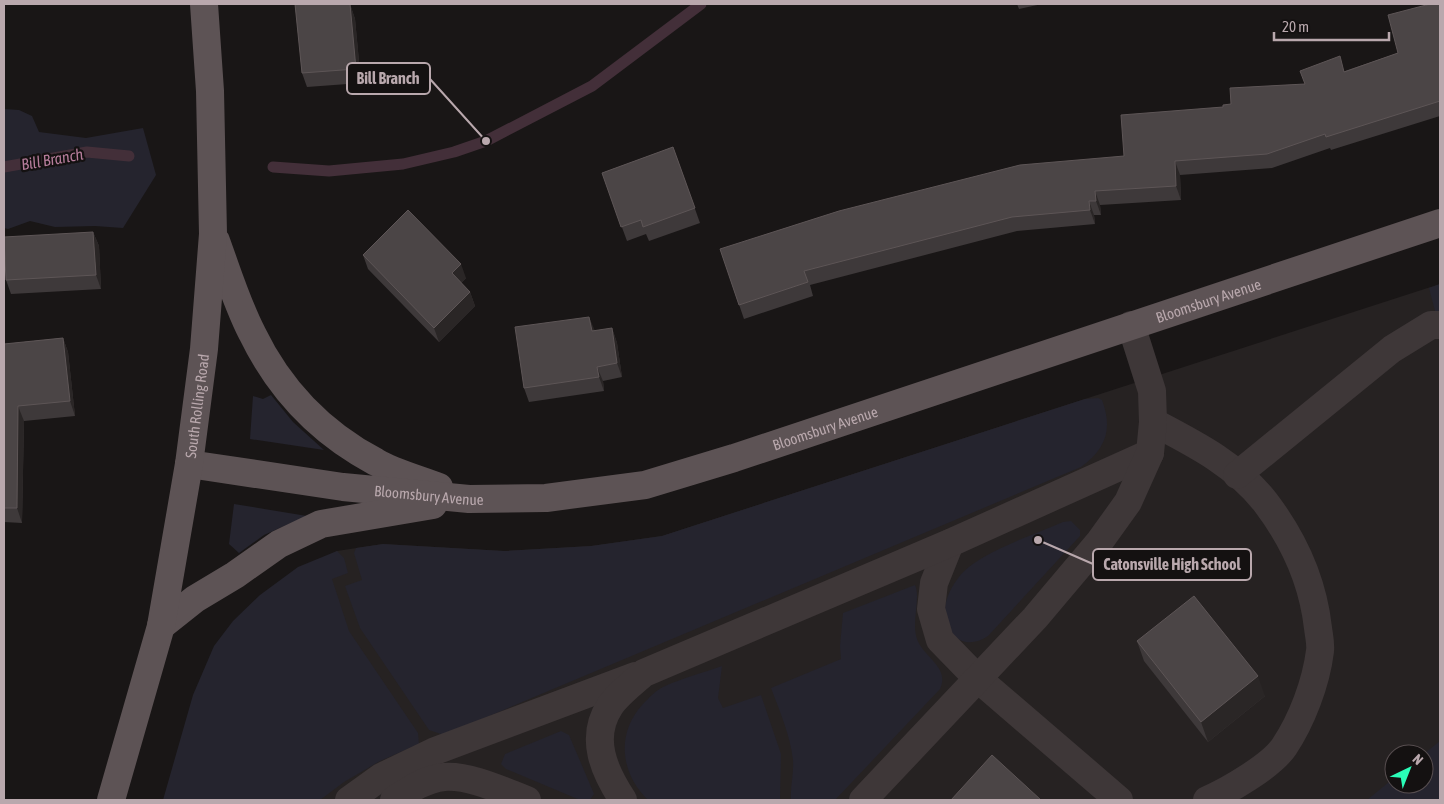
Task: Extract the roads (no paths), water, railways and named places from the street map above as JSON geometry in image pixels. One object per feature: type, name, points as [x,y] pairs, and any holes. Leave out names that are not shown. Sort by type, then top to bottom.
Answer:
[{"type":"main road","name":"South Rolling Road","points":[[111,800],[161,626],[189,464],[204,349],[213,234],[210,91],[204,4]]},
{"type":"main road","name":"Bloomsbury Avenue","points":[[189,464],[343,487],[469,499],[546,498],[645,485],[734,458],[1131,324],[1440,223]]},
{"type":"main road","points":[[213,234],[251,333],[277,375],[297,402],[330,434],[377,463],[469,499]]},
{"type":"main road","points":[[161,626],[195,599],[235,575],[279,544],[321,524],[469,499]]},
{"type":"lane","points":[[863,800],[1034,618],[1100,541],[1128,502],[1150,454],[1153,422],[1152,391],[1131,324]]},
{"type":"lane","points":[[1237,474],[1392,349],[1431,325],[1440,325]]},
{"type":"lane","points":[[1153,422],[1205,449],[1231,467],[1266,503],[1302,561],[1315,604],[1320,650],[1308,700],[1284,748],[1253,774],[1207,800]]},
{"type":"lane","points":[[349,800],[381,778],[435,751],[644,673],[1150,454]]},
{"type":"lane","points":[[950,542],[934,583],[931,609],[940,640],[978,678],[1119,800]]},
{"type":"lane","points":[[623,800],[602,759],[598,732],[611,705],[644,673]]},
{"type":"lane","points":[[394,800],[415,786],[444,777],[467,780],[527,800]]},
{"type":"waterway","name":"Bill Branch","points":[[273,167],[329,171],[403,164],[454,152],[486,141],[592,86],[701,4]]},
{"type":"waterway","name":"Bill Branch","points":[[4,167],[87,152],[129,156]]},
{"type":"place","name":"Bill Branch","points":[[486,141]]},
{"type":"place","name":"Catonsville High School","points":[[1038,540]]}]
